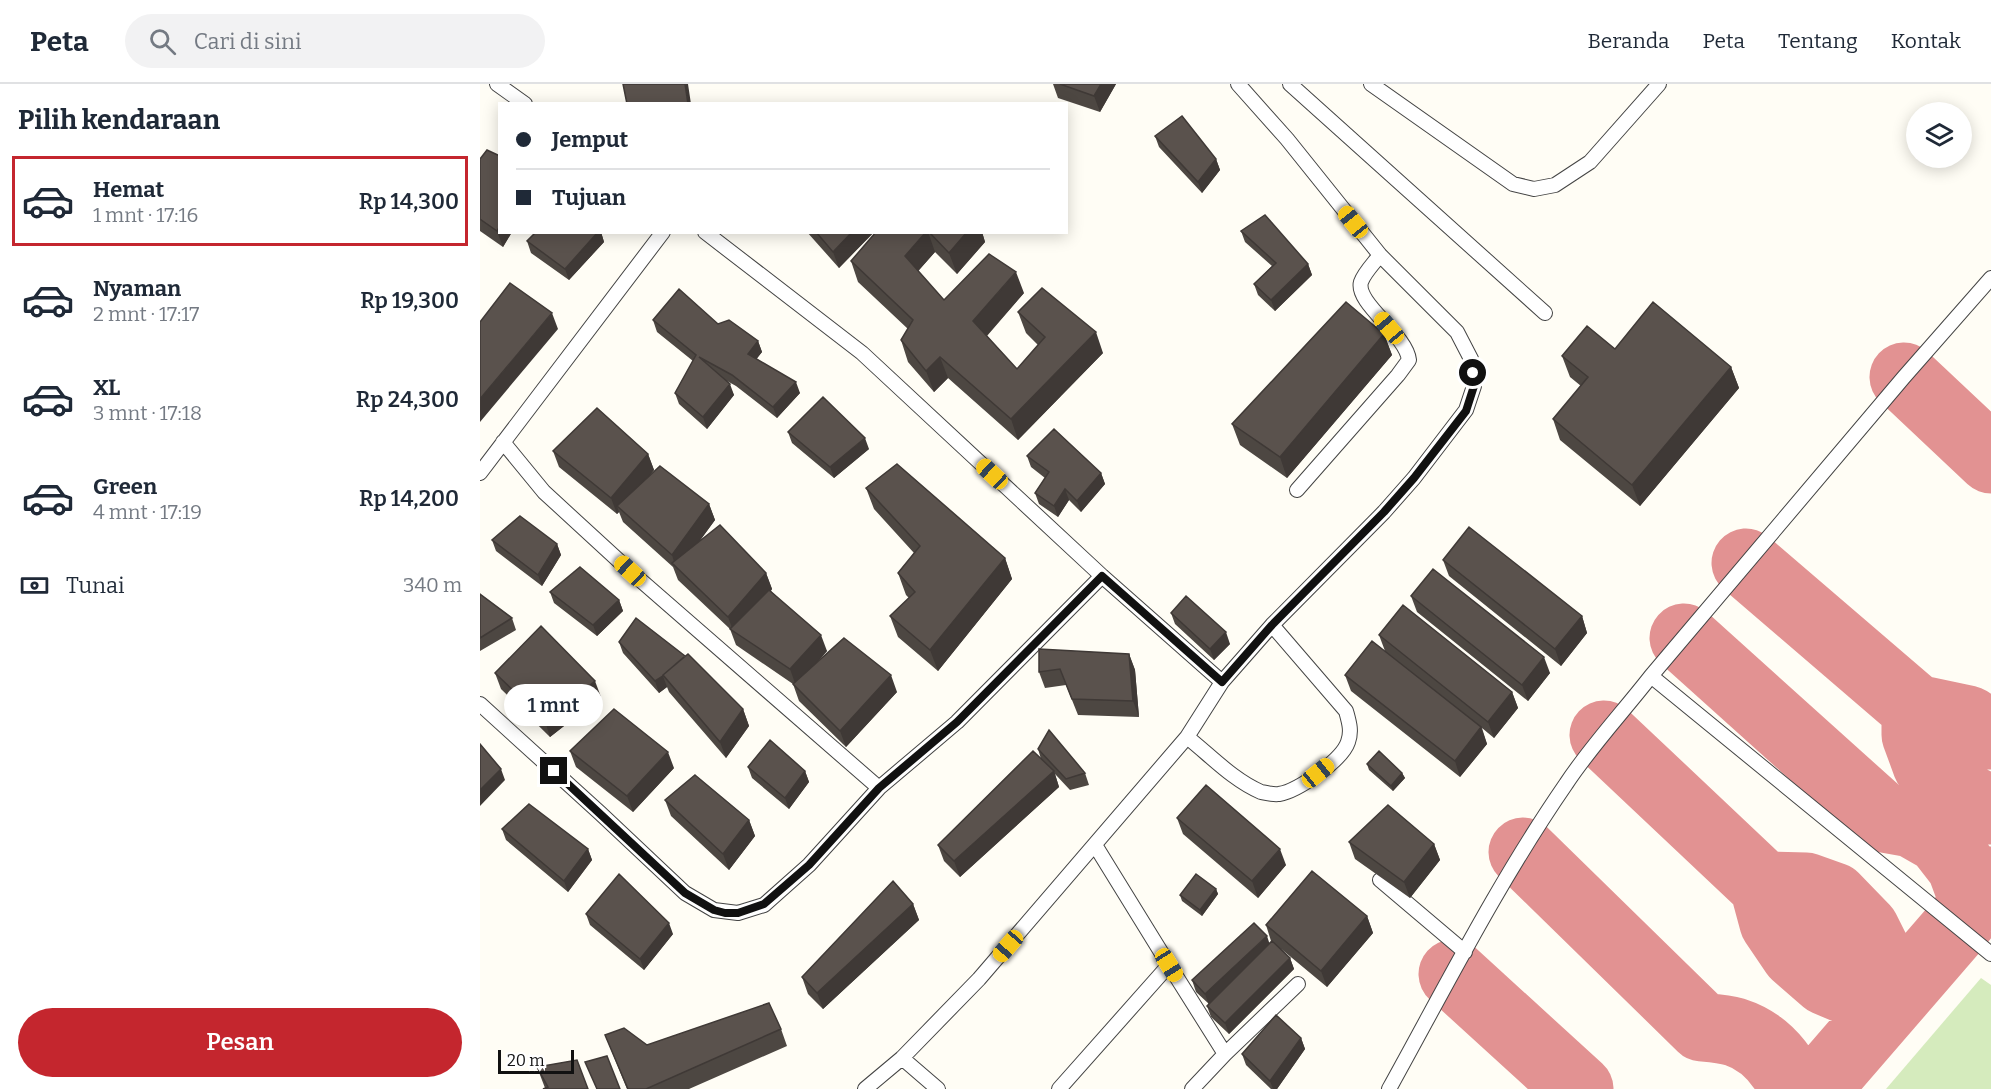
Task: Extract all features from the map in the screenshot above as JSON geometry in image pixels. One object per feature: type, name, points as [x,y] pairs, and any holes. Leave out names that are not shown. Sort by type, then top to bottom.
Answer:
[{"type":"lane","points":[[497,84],[522,102]]},
{"type":"lane","points":[[865,1089],[902,1058],[980,979],[1187,737],[1222,682],[1272,625],[1384,512],[1414,478],[1466,411],[1474,386],[1472,359],[1458,332],[1380,255],[1287,139],[1238,84]]},
{"type":"lane","points":[[1290,84],[1545,313]]},
{"type":"lane","points":[[1371,84],[1513,184],[1534,189],[1555,185],[1590,162],[1659,84]]},
{"type":"lane","points":[[480,473],[661,234]]},
{"type":"lane","points":[[708,234],[862,353],[1102,576],[1222,682]]},
{"type":"lane","points":[[1298,490],[1409,360],[1405,346],[1361,295],[1360,283],[1380,255]]},
{"type":"lane","points":[[1389,1089],[1493,901],[1567,783],[1651,676],[1904,377],[1991,278]]},
{"type":"lane","points":[[503,442],[544,492],[621,563],[879,788]]},
{"type":"lane","points":[[480,704],[685,893],[714,910],[738,913],[764,904],[809,865],[879,788],[957,722],[1102,576]]},
{"type":"lane","points":[[1187,737],[1236,777],[1263,793],[1279,794],[1302,785],[1334,760],[1348,744],[1351,728],[1346,711],[1272,625]]},
{"type":"lane","points":[[1651,676],[1991,954]]},
{"type":"lane","points":[[1095,844],[1225,1054]]},
{"type":"lane","points":[[1380,880],[1465,952]]},
{"type":"lane","points":[[1059,1089],[1169,965]]},
{"type":"lane","points":[[1192,1089],[1298,984]]},
{"type":"lane","points":[[902,1058],[938,1089]]},
{"type":"green space","points":[[1981,978],[1991,985],[1991,1089],[1886,1089]]},
{"type":"building","points":[[623,84],[685,84],[688,102],[627,102]]},
{"type":"building","points":[[1060,84],[1101,84],[1094,96]]},
{"type":"building","points":[[1182,116],[1216,159],[1198,182],[1155,136]]},
{"type":"building","points":[[487,150],[498,155],[497,231],[480,219],[480,159]]},
{"type":"building","points":[[1265,215],[1308,264],[1271,300],[1254,284],[1276,263],[1241,231]]},
{"type":"building","points":[[534,234],[596,234],[565,269],[527,241]]},
{"type":"building","points":[[818,234],[850,234],[833,252]]},
{"type":"building","points":[[874,234],[924,234],[905,256],[944,300],[989,254],[1016,272],[973,321],[1017,369],[1045,337],[1018,312],[1042,288],[1096,332],[1011,419],[940,357],[926,371],[901,340],[913,320],[851,261]]},
{"type":"building","points":[[931,234],[965,234],[949,253]]},
{"type":"building","points":[[510,283],[552,313],[480,399],[480,322]]},
{"type":"building","points":[[679,289],[718,324],[729,320],[758,341],[748,354],[796,382],[773,407],[732,375],[699,357],[730,384],[703,417],[675,393],[696,355],[653,320]]},
{"type":"building","points":[[1346,302],[1384,334],[1280,457],[1232,424]]},
{"type":"building","points":[[1653,302],[1731,367],[1632,485],[1553,419],[1588,377],[1562,356],[1587,326],[1615,349]]},
{"type":"building","points":[[823,397],[865,438],[830,467],[788,432]]},
{"type":"building","points":[[597,408],[648,454],[611,498],[553,451]]},
{"type":"building","points":[[1054,429],[1101,473],[1077,501],[1065,489],[1054,506],[1035,493],[1049,472],[1027,456]]},
{"type":"building","points":[[897,464],[1005,558],[930,650],[890,616],[915,592],[898,573],[920,546],[866,488]]},
{"type":"building","points":[[660,466],[709,504],[672,555],[617,506]]},
{"type":"building","points":[[520,516],[557,544],[538,575],[492,540]]},
{"type":"building","points":[[720,525],[766,573],[728,617],[672,563]]},
{"type":"building","points":[[1469,527],[1582,616],[1555,649],[1443,560]]},
{"type":"building","points":[[580,567],[619,600],[593,625],[550,592]]},
{"type":"building","points":[[1433,569],[1544,657],[1522,685],[1411,596]]},
{"type":"building","points":[[769,590],[821,635],[790,669],[730,629]]},
{"type":"building","points":[[480,594],[512,618],[480,638]]},
{"type":"building","points":[[1186,596],[1226,632],[1210,649],[1171,613]]},
{"type":"building","points":[[1403,605],[1512,692],[1488,722],[1379,635]]},
{"type":"building","points":[[636,618],[685,656],[655,681],[619,642]]},
{"type":"building","points":[[541,626],[595,681],[545,721],[495,673]]},
{"type":"building","points":[[844,638],[891,675],[840,731],[793,684]]},
{"type":"building","points":[[1372,641],[1481,727],[1455,761],[1345,675]]},
{"type":"building","points":[[1039,649],[1129,654],[1133,701],[1072,699],[1060,669],[1039,672]]},
{"type":"building","points":[[688,654],[743,709],[720,742],[663,675]]},
{"type":"building","points":[[614,709],[668,752],[627,796],[570,751]]},
{"type":"building","points":[[1049,730],[1085,773],[1066,779],[1038,749]]},
{"type":"building","points":[[770,740],[805,771],[785,798],[748,767]]},
{"type":"building","points":[[480,744],[501,769],[480,790]]},
{"type":"building","points":[[1033,751],[1054,771],[954,861],[938,845]]},
{"type":"building","points":[[1379,751],[1402,773],[1391,786],[1367,764]]},
{"type":"building","points":[[695,775],[749,820],[723,854],[665,800]]},
{"type":"building","points":[[1206,785],[1280,849],[1252,881],[1177,818]]},
{"type":"building","points":[[529,804],[588,849],[564,881],[502,829]]},
{"type":"building","points":[[1388,805],[1434,844],[1404,882],[1349,842]]},
{"type":"building","points":[[1312,871],[1367,916],[1321,971],[1266,925]]},
{"type":"building","points":[[619,874],[669,923],[640,959],[586,914]]},
{"type":"building","points":[[1196,874],[1216,889],[1200,910],[1180,895]]},
{"type":"building","points":[[893,881],[913,904],[817,993],[802,977]]},
{"type":"building","points":[[1254,923],[1267,936],[1205,994],[1192,980]]},
{"type":"building","points":[[1272,941],[1290,958],[1225,1023],[1207,1006]]},
{"type":"building","points":[[769,1003],[781,1029],[646,1089],[628,1089],[605,1035],[624,1028],[647,1045]]},
{"type":"building","points":[[1276,1015],[1301,1038],[1270,1081],[1242,1054]]},
{"type":"building","points":[[607,1056],[620,1089],[597,1089],[585,1062]]},
{"type":"building","points":[[577,1060],[588,1089],[543,1089],[548,1087],[537,1067]]},
{"type":"taxiway","points":[[1904,377],[1991,459]]},
{"type":"taxiway","points":[[1746,563],[1916,709],[1968,720],[1991,735]]},
{"type":"taxiway","points":[[1684,638],[1884,818],[1912,823],[1940,839],[1961,866],[1974,901]]},
{"type":"taxiway","points":[[1916,709],[1916,735],[1927,765],[1949,789],[1991,810]]},
{"type":"taxiway","points":[[1604,735],[1764,886],[1806,887],[1834,897],[1865,929],[1880,959],[1891,1002],[1857,994],[1826,981],[1795,954],[1774,923],[1764,886]]},
{"type":"taxiway","points":[[1523,852],[1702,1027],[1735,1032],[1763,1047],[1784,1070],[1794,1089]]},
{"type":"taxiway","points":[[1816,1089],[1957,926],[1991,881]]},
{"type":"taxiway","points":[[1453,974],[1579,1089]]},
{"type":"route","points":[[554,771],[685,893],[714,910],[725,913],[738,913],[764,904],[809,865],[879,788],[957,722],[1102,576],[1222,682],[1272,625],[1384,512],[1414,478],[1466,411],[1474,386],[1473,373]]}]
